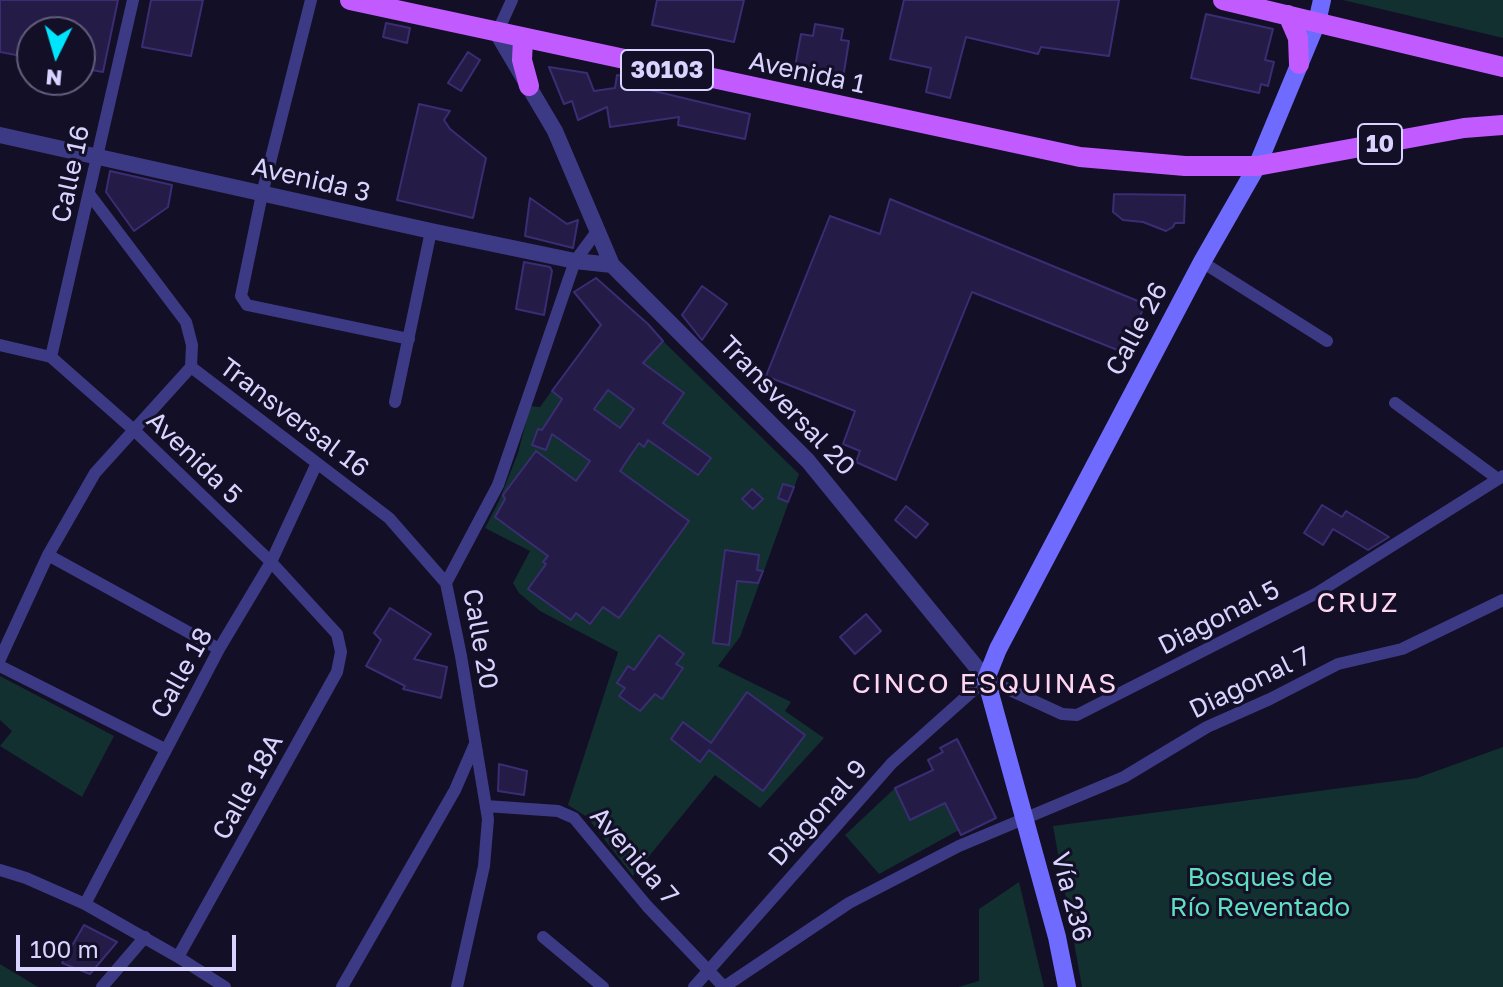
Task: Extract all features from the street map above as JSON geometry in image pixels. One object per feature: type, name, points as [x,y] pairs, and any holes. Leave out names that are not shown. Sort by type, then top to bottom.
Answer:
[{"type":"main road","name":"Avenida 1","points":[[350,0],[1080,157],[1185,166],[1257,166]]},
{"type":"main road","points":[[1223,0],[1503,67]]},
{"type":"main road","name":"Calle 26","points":[[986,679],[998,649],[1202,262],[1257,166],[1317,22],[1322,0]]},
{"type":"main road","points":[[1288,15],[1298,38],[1299,64]]},
{"type":"main road","points":[[523,39],[522,60],[529,86]]},
{"type":"main road","name":"10","points":[[1257,166],[1464,128],[1503,125]]},
{"type":"main road","name":"Transversal 20","points":[[986,679],[1023,821]]},
{"type":"main road","name":"Vía 236","points":[[1023,821],[1057,937],[1067,987]]},
{"type":"street","name":"Calle 16","points":[[51,357],[133,0]]},
{"type":"street","points":[[311,0],[262,194],[241,296],[247,305],[409,339]]},
{"type":"street","points":[[497,33],[512,0]]},
{"type":"street","name":"Transversal 20","points":[[497,33],[555,131],[612,265],[808,461],[986,679]]},
{"type":"street","name":"Avenida 3","points":[[0,135],[431,231],[575,261],[612,265]]},
{"type":"street","name":"Transversal 16","points":[[90,195],[186,322],[192,345],[191,367],[389,518],[446,583]]},
{"type":"street","name":"Calle 20","points":[[457,987],[484,866],[488,819],[446,583],[498,485],[575,261],[598,230]]},
{"type":"street","points":[[395,402],[431,231]]},
{"type":"street","points":[[1202,262],[1327,341]]},
{"type":"street","name":"Avenida 5","points":[[0,345],[51,357],[135,431],[271,562],[337,634]]},
{"type":"street","points":[[0,659],[48,555],[95,473],[191,367]]},
{"type":"street","points":[[1395,403],[1500,478]]},
{"type":"street","name":"Calle 18","points":[[85,904],[219,649],[271,562],[317,463]]},
{"type":"street","name":"Diagonal 5","points":[[986,679],[1062,714],[1077,715],[1317,593],[1500,478]]},
{"type":"street","points":[[48,555],[219,649]]},
{"type":"street","name":"Diagonal 7","points":[[724,987],[849,903],[959,846],[1124,777],[1207,727],[1338,664],[1402,649],[1503,600]]},
{"type":"street","name":"Calle 18A","points":[[178,957],[337,672],[341,652],[337,634]]},
{"type":"street","points":[[0,666],[165,749]]},
{"type":"street","name":"Diagonal 9","points":[[694,987],[892,763],[986,679]]},
{"type":"street","points":[[342,987],[455,790],[476,740]]},
{"type":"street","name":"Avenida 7","points":[[486,806],[547,810],[574,818],[647,906],[724,987]]},
{"type":"street","points":[[0,870],[85,904],[225,987]]},
{"type":"street","points":[[102,987],[145,937]]},
{"type":"street","points":[[543,937],[603,987]]},
{"type":"green space","points":[[1343,0],[1503,0],[1503,38]]},
{"type":"green space","points":[[600,324],[647,359],[663,341],[799,474],[740,637],[718,666],[791,702],[785,711],[824,738],[760,808],[715,775],[633,876],[587,817],[568,805],[618,652],[540,611],[519,593],[513,583],[530,551],[485,528],[518,453],[530,406],[540,407]]},
{"type":"green space","points":[[0,676],[114,736],[82,797],[0,746],[12,731],[0,720]]},
{"type":"green space","name":"Bosques de Río Reventado","points":[[1503,747],[1503,987],[1082,987],[1053,826],[1417,778]]},
{"type":"green space","points":[[895,788],[910,818],[945,803],[959,830],[879,874],[845,835]]},
{"type":"green space","points":[[1019,882],[1044,987],[958,987],[979,981],[979,909]]},
{"type":"green space","points":[[0,964],[38,987],[0,987]]},
{"type":"building","points":[[0,0],[118,0],[103,72],[96,71],[96,16],[16,16],[16,55],[0,52]]},
{"type":"building","points":[[151,0],[203,0],[191,56],[142,47]]},
{"type":"building","points":[[657,0],[744,0],[734,42],[652,25]]},
{"type":"building","points":[[904,0],[1119,0],[1109,56],[1041,47],[1038,54],[966,37],[950,98],[926,92],[931,68],[890,59]]},
{"type":"building","points":[[1206,14],[1273,29],[1265,60],[1274,62],[1268,86],[1261,84],[1259,93],[1191,78]]},
{"type":"building","points":[[386,23],[410,28],[407,43],[383,37]]},
{"type":"building","points":[[815,24],[843,29],[841,40],[849,41],[843,78],[795,67],[801,34],[813,36]]},
{"type":"building","points":[[468,52],[480,60],[461,91],[448,83]]},
{"type":"building","points":[[549,67],[587,73],[594,91],[615,88],[617,75],[652,82],[650,90],[750,114],[745,139],[678,125],[679,117],[610,127],[607,107],[578,120],[572,101],[564,104]]},
{"type":"building","points":[[419,104],[450,111],[444,120],[450,129],[486,158],[473,218],[397,200]]},
{"type":"building","points":[[110,171],[172,185],[168,207],[134,231],[106,192]]},
{"type":"building","points":[[1114,194],[1185,195],[1184,223],[1175,223],[1166,231],[1143,222],[1123,220],[1113,212]]},
{"type":"building","points":[[530,198],[567,224],[578,220],[573,248],[525,236]]},
{"type":"building","points":[[890,199],[1145,304],[1125,353],[972,292],[896,480],[856,462],[860,451],[843,444],[855,411],[766,376],[830,216],[880,234]]},
{"type":"building","points":[[524,262],[550,267],[552,271],[544,315],[516,309]]},
{"type":"building","points":[[596,278],[663,341],[643,363],[684,393],[663,423],[711,458],[698,475],[648,440],[644,447],[639,443],[620,471],[689,521],[619,618],[603,607],[590,624],[576,613],[571,620],[528,589],[546,564],[543,562],[548,556],[495,517],[505,499],[503,495],[536,451],[576,481],[590,461],[552,434],[546,450],[532,445],[538,429],[542,430],[562,399],[552,391],[601,325],[574,292]],"holes":[[[608,390],[634,409],[620,428],[594,409]]]},
{"type":"building","points":[[702,286],[727,304],[702,340],[682,315]]},
{"type":"building","points":[[783,484],[794,487],[788,502],[778,498]]},
{"type":"building","points":[[752,489],[763,499],[753,509],[742,499]]},
{"type":"building","points":[[1322,505],[1342,517],[1346,511],[1389,537],[1368,550],[1333,529],[1323,545],[1304,533]]},
{"type":"building","points":[[906,506],[928,524],[916,538],[895,520]]},
{"type":"building","points":[[725,550],[759,555],[757,570],[763,571],[758,583],[737,581],[729,645],[713,643]]},
{"type":"building","points":[[390,608],[431,634],[414,659],[447,667],[441,698],[403,689],[405,686],[366,666],[381,640],[374,633]]},
{"type":"building","points":[[866,614],[881,631],[855,654],[840,637]]},
{"type":"building","points":[[659,635],[684,654],[676,664],[683,668],[662,699],[655,694],[640,711],[619,696],[625,688],[617,683],[628,666],[634,670]]},
{"type":"building","points":[[747,692],[805,735],[763,791],[709,750],[700,762],[671,739],[683,722],[711,743]]},
{"type":"building","points":[[957,739],[996,818],[961,835],[945,803],[910,820],[895,788],[933,770],[928,760],[943,752],[940,748]]},
{"type":"building","points":[[499,764],[527,771],[524,795],[498,791]]},
{"type":"building","points":[[84,925],[117,942],[90,974],[62,963]]},
{"type":"district","name":"CRUZ","points":[[1358,603]]},
{"type":"district","name":"CINCO ESQUINAS","points":[[985,684]]}]
